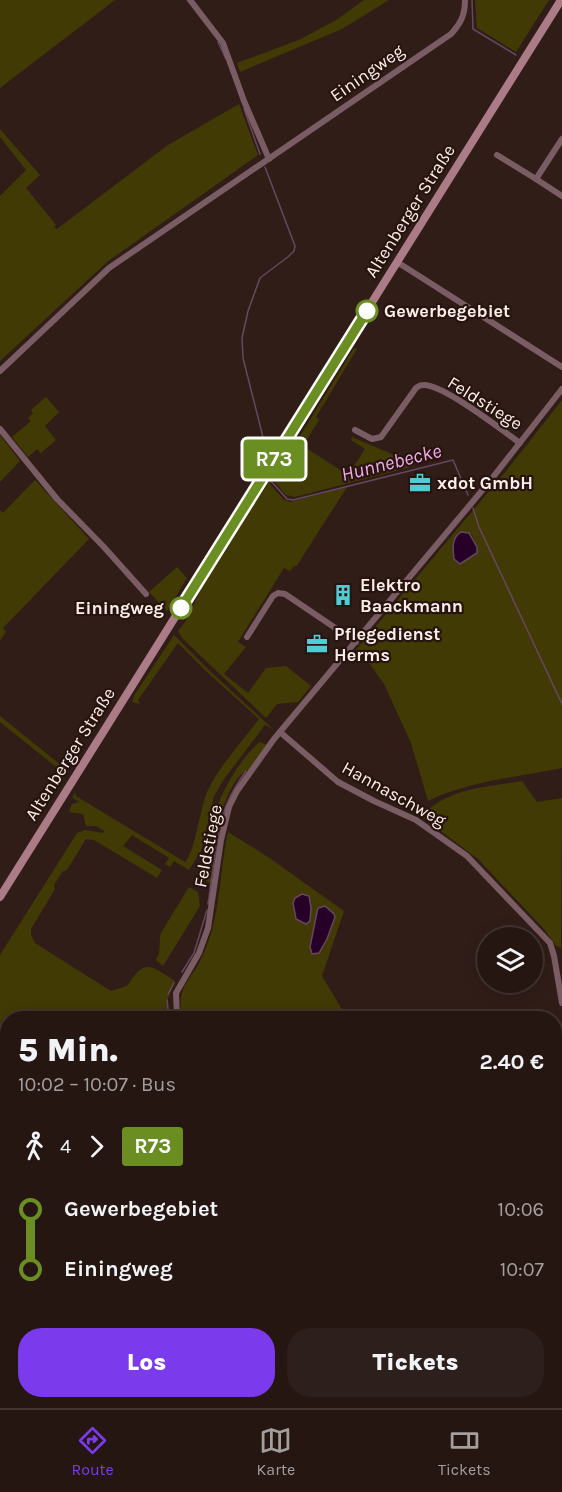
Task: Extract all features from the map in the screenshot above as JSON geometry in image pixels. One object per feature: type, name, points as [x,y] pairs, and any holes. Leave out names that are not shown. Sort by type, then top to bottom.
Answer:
[{"type":"main road","name":"Altenberger Straße","points":[[0,897],[561,0]]},
{"type":"street","points":[[190,0],[223,43],[244,101],[269,159]]},
{"type":"street","name":"Einingweg","points":[[0,370],[109,268],[451,34],[461,23],[465,12],[465,0]]},
{"type":"street","points":[[536,179],[562,139]]},
{"type":"street","points":[[497,155],[562,196]]},
{"type":"street","points":[[398,262],[562,367]]},
{"type":"street","name":"Feldstiege","points":[[355,430],[372,439],[381,437],[416,388],[426,385],[462,403],[520,443]]},
{"type":"street","name":"Feldstiege","points":[[177,1011],[177,993],[199,953],[208,928],[221,840],[229,807],[237,791],[280,732],[520,443],[562,388]]},
{"type":"street","points":[[0,429],[57,499],[146,594]]},
{"type":"street","points":[[247,638],[273,596],[278,593],[285,594],[356,642]]},
{"type":"street","name":"Hannaschweg","points":[[280,732],[338,782],[416,820],[475,863],[550,943],[562,1003]]},
{"type":"shaded area","points":[[0,0],[115,0],[0,88]]},
{"type":"shaded area","points":[[364,0],[389,0],[342,29],[240,72],[237,63],[301,39],[336,20]]},
{"type":"shaded area","points":[[475,0],[549,0],[516,52],[477,28]]},
{"type":"shaded area","points":[[239,104],[258,155],[107,262],[0,361],[0,196],[26,170],[0,137],[0,129],[40,175],[26,188],[57,229],[168,145]]},
{"type":"shaded area","points":[[354,348],[357,349],[316,417],[319,420],[303,446],[348,475],[365,449],[351,440],[352,437],[394,455],[396,451],[415,466],[295,497],[286,495],[273,480],[270,484],[284,500],[290,502],[347,487],[296,567],[294,566],[290,571],[284,568],[238,642],[246,647],[224,674],[248,693],[266,668],[286,666],[311,686],[298,702],[277,704],[266,718],[182,638],[178,631],[186,621],[201,589],[266,484],[286,459]]},
{"type":"shaded area","points":[[46,397],[59,412],[45,426],[56,440],[41,453],[37,449],[28,457],[12,437],[31,421],[28,418],[33,413],[31,410]]},
{"type":"shaded area","points":[[562,400],[562,768],[476,784],[428,801],[411,743],[384,684],[360,650],[355,651],[506,471]],"holes":[[[464,532],[472,535],[477,547],[475,555],[462,563],[454,559],[453,544],[458,534]]]},
{"type":"shaded area","points":[[0,435],[20,461],[0,482]]},
{"type":"shaded area","points":[[35,480],[89,539],[3,628],[6,632],[0,641],[0,510],[3,513]]},
{"type":"shaded area","points":[[461,532],[469,533],[477,547],[477,553],[460,564],[454,559],[453,547],[454,541]]},
{"type":"shaded area","points":[[177,567],[187,578],[167,611],[149,592]]},
{"type":"shaded area","points":[[174,635],[274,730],[265,725],[224,779],[214,796],[201,851],[189,870],[174,861],[170,867],[165,864],[169,858],[132,835],[123,846],[162,870],[157,878],[94,840],[86,839],[67,870],[62,872],[54,885],[55,889],[31,929],[35,943],[111,991],[127,986],[133,977],[144,968],[154,968],[166,975],[175,981],[167,1001],[169,1011],[0,1011],[0,955],[77,833],[85,830],[103,833],[104,831],[96,826],[86,826],[83,814],[69,812],[72,804],[79,802],[72,797],[75,793],[76,796],[185,862],[192,849],[204,799],[212,782],[259,719],[178,643],[138,700],[140,704],[132,702]]},
{"type":"shaded area","points":[[0,716],[67,770],[65,774],[0,722]]},
{"type":"shaded area","points":[[260,742],[267,745],[249,769],[239,777],[224,804],[215,839],[211,884],[205,880],[201,863],[207,848],[215,812],[237,768]]},
{"type":"shaded area","points":[[522,781],[537,802],[562,798],[561,948],[556,946],[543,927],[478,859],[422,817],[442,800],[454,794],[481,787]]},
{"type":"shaded area","points":[[228,832],[268,857],[344,911],[322,976],[343,1011],[181,1011],[183,991],[209,940],[219,894]],"holes":[[[325,906],[335,915],[327,939],[319,953],[310,947],[318,908]]]},
{"type":"shaded area","points":[[189,887],[198,892],[200,906],[163,966],[156,960],[161,933]]},
{"type":"shaded area","points":[[302,894],[309,896],[311,908],[310,921],[306,924],[296,919],[293,903],[295,898]]},
{"type":"shaded area","points":[[325,906],[335,917],[319,953],[312,954],[310,947],[318,908]]},
{"type":"waterway","points":[[472,0],[473,29],[516,55]]},
{"type":"waterway","name":"Hunnebecke","points":[[218,42],[226,59]]},
{"type":"waterway","name":"Hunnebecke","points":[[244,109],[260,154]]},
{"type":"waterway","name":"Hunnebecke","points":[[265,167],[295,246],[289,256],[260,278],[248,311],[242,338],[243,358],[267,453]]},
{"type":"waterway","name":"Hunnebecke","points":[[271,481],[287,499],[293,500],[453,460],[468,495]]},
{"type":"waterway","name":"Hunnebecke","points":[[473,508],[479,527],[562,704]]},
{"type":"waterway","points":[[217,842],[227,805],[246,771]]},
{"type":"waterway","points":[[208,904],[216,847]]},
{"type":"waterway","points":[[182,972],[194,953],[207,910]]},
{"type":"waterway","points":[[168,994],[174,983]]},
{"type":"waterway","points":[[167,1000],[168,1011]]},
{"type":"bus line","name":"R73","points":[[181,608],[367,311]]},
{"type":"place","name":"Gewerbegebiet","points":[[367,311]]},
{"type":"place","name":"xdot GmbH","points":[[420,483]]},
{"type":"place","name":"Elektro Baackmann","points":[[343,595]]},
{"type":"place","name":"Einingweg","points":[[181,608]]},
{"type":"place","name":"Pflegedienst Herms","points":[[317,644]]}]
